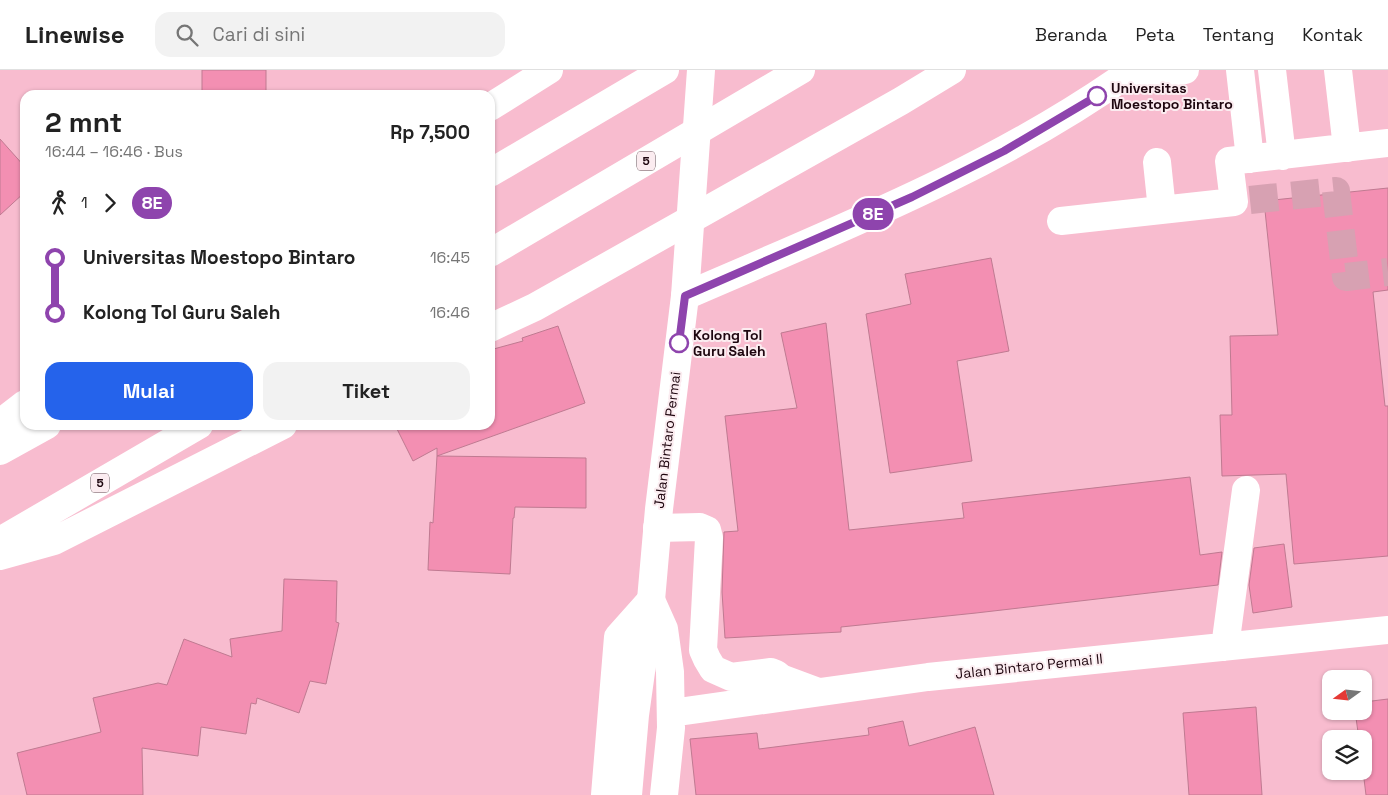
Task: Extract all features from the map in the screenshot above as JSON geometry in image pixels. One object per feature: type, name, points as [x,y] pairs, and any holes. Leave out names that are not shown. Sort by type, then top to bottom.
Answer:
[{"type":"main road","points":[[495,104],[549,70]]},
{"type":"main road","points":[[495,170],[665,70]]},
{"type":"main road","name":"Jalan Bintaro Permai","points":[[628,795],[635,715],[651,600],[657,528],[685,296],[701,70]]},
{"type":"main road","name":"5","points":[[495,250],[801,70]]},
{"type":"main road","points":[[495,326],[535,307],[901,101],[952,70]]},
{"type":"main road","points":[[685,296],[912,197],[996,155],[1097,96],[1128,73],[1185,70]]},
{"type":"main road","points":[[1240,70],[1250,159]]},
{"type":"main road","points":[[1272,70],[1282,156]]},
{"type":"main road","points":[[1338,70],[1347,148]]},
{"type":"main road","points":[[1061,221],[1242,201],[1229,161],[1388,143]]},
{"type":"main road","points":[[1157,162],[1162,210]]},
{"type":"main road","points":[[0,423],[20,408]]},
{"type":"main road","points":[[0,451],[39,430]]},
{"type":"main road","name":"5","points":[[0,541],[190,430]]},
{"type":"main road","points":[[0,556],[54,541],[273,430]]},
{"type":"main road","points":[[1225,647],[1246,490]]},
{"type":"main road","points":[[657,528],[700,527],[707,530],[709,538],[703,650],[713,668],[731,677],[771,672],[781,678],[818,692]]},
{"type":"main road","points":[[605,795],[618,637],[651,600]]},
{"type":"main road","name":"Jalan Bintaro Permai","points":[[651,600],[664,629],[670,672],[671,713],[664,795]]},
{"type":"main road","name":"Jalan Bintaro Permai II","points":[[671,713],[928,677],[1388,630]]},
{"type":"building","points":[[202,70],[266,70],[266,90],[202,90]]},
{"type":"building","points":[[0,139],[20,161],[20,197],[0,215]]},
{"type":"building","points":[[1388,188],[1388,290],[1373,292],[1385,406],[1388,406],[1388,556],[1294,564],[1286,474],[1222,476],[1220,415],[1232,415],[1230,336],[1278,335],[1264,201]]},
{"type":"building","points":[[991,258],[1009,351],[957,361],[972,461],[890,473],[866,314],[911,304],[905,274]]},
{"type":"building","points":[[826,323],[849,530],[964,518],[962,503],[1190,477],[1200,555],[1222,552],[1218,585],[841,627],[841,632],[725,638],[722,592],[724,532],[738,531],[725,416],[797,408],[781,333]]},
{"type":"building","points":[[558,326],[585,403],[437,456],[437,448],[413,461],[398,430],[495,430],[495,349],[523,341],[522,338]]},
{"type":"building","points":[[437,456],[586,458],[586,508],[515,507],[510,574],[428,570],[430,522],[433,523]]},
{"type":"building","points":[[1284,544],[1292,607],[1253,613],[1249,585],[1254,548]]},
{"type":"building","points":[[284,579],[337,581],[336,622],[339,623],[326,684],[310,681],[299,713],[257,698],[256,704],[251,703],[246,734],[201,727],[198,756],[142,748],[143,795],[27,795],[17,753],[101,732],[93,698],[158,683],[167,685],[184,639],[232,657],[230,639],[282,631]]},
{"type":"building","points":[[1388,699],[1388,795],[1366,795],[1364,780],[1372,780],[1372,730],[1358,730],[1356,720],[1372,720],[1372,701]]},
{"type":"building","points":[[1256,707],[1262,795],[1189,795],[1183,713]]},
{"type":"building","points":[[903,721],[909,746],[975,727],[994,795],[696,795],[690,739],[757,733],[759,749],[869,735],[868,728]]},
{"type":"tunnel","points":[[1250,200],[1336,191],[1346,277],[1388,272]]},
{"type":"bus line","name":"8E","points":[[679,343],[685,296],[912,197],[1004,151],[1097,96]]},
{"type":"place","name":"Universitas Moestopo Bintaro","points":[[1097,96]]},
{"type":"place","name":"Kolong Tol Guru Saleh","points":[[679,343]]}]
